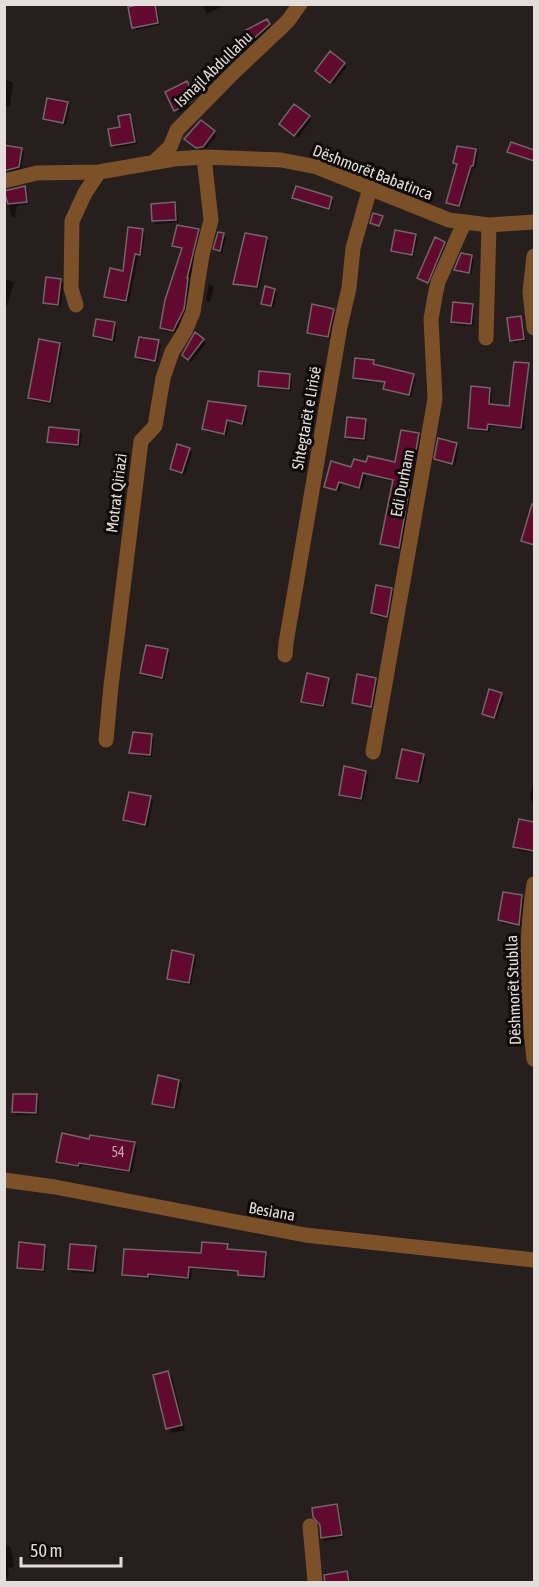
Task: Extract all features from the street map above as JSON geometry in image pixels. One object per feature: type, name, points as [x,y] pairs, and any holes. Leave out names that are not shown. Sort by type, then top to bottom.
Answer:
[{"type":"street","name":"Ismajl Abdullahu","points":[[154,162],[170,147],[177,130],[288,21],[300,4]]},
{"type":"street","name":"Dëshmorët Babatinca","points":[[4,182],[37,173],[99,172],[154,162],[204,157],[281,160],[317,167],[429,212],[464,223],[489,225],[534,222]]},
{"type":"street","name":"Motrat Qiriazi","points":[[106,740],[141,441],[155,426],[163,378],[172,352],[191,320],[202,255],[210,230],[211,210],[204,157]]},
{"type":"street","points":[[76,305],[70,288],[72,221],[99,172]]},
{"type":"street","name":"Shtegtarët e Lirisë","points":[[285,655],[322,423],[349,288],[353,248],[370,188]]},
{"type":"street","name":"Edi Durham","points":[[373,752],[435,399],[431,319],[438,282],[464,223]]},
{"type":"street","points":[[486,338],[489,225]]},
{"type":"street","points":[[534,256],[531,292],[534,328]]},
{"type":"street","name":"Dëshmorët Stublla","points":[[534,884],[528,930],[528,978],[534,1059]]},
{"type":"street","name":"Besiana","points":[[4,1180],[55,1187],[305,1235],[534,1260]]},
{"type":"street","points":[[310,1526],[315,1582]]},
{"type":"building","points":[[155,4],[158,23],[132,28],[128,7]]},
{"type":"building","points":[[267,19],[270,24],[252,40],[246,30]]},
{"type":"building","points":[[330,51],[345,63],[330,83],[315,71]]},
{"type":"building","points":[[187,81],[195,98],[189,104],[174,111],[165,92]]},
{"type":"building","points":[[47,98],[68,102],[63,123],[43,119]]},
{"type":"building","points":[[294,104],[310,116],[294,136],[279,124]]},
{"type":"building","points":[[130,114],[135,142],[111,146],[108,129],[120,127],[118,116]]},
{"type":"building","points":[[201,120],[215,131],[203,147],[196,148],[184,139]]},
{"type":"building","points":[[511,142],[534,150],[534,161],[507,152]]},
{"type":"building","points":[[4,145],[22,148],[19,167],[4,171]]},
{"type":"building","points":[[457,146],[476,149],[473,166],[471,166],[459,206],[446,203],[457,164],[453,163]]},
{"type":"building","points":[[25,186],[27,202],[8,204],[4,191]]},
{"type":"building","points":[[296,186],[332,197],[329,209],[292,198]]},
{"type":"building","points":[[175,202],[176,220],[152,221],[151,204]]},
{"type":"building","points":[[373,213],[383,216],[379,226],[370,223]]},
{"type":"building","points":[[177,225],[199,229],[187,278],[184,309],[173,331],[160,328],[165,300],[182,248],[172,246]]},
{"type":"building","points":[[128,227],[143,229],[140,255],[135,254],[126,301],[104,297],[110,268],[123,271]]},
{"type":"building","points":[[395,230],[416,234],[412,255],[391,251]]},
{"type":"building","points":[[218,232],[224,233],[220,251],[213,249]]},
{"type":"building","points":[[245,233],[267,237],[257,287],[233,284]]},
{"type":"building","points":[[435,237],[445,242],[428,283],[417,278]]},
{"type":"building","points":[[461,253],[472,255],[469,273],[454,270]]},
{"type":"building","points":[[46,277],[61,279],[58,305],[43,303]]},
{"type":"building","points":[[265,286],[275,289],[271,306],[261,304]]},
{"type":"building","points":[[453,302],[473,304],[471,324],[451,322]]},
{"type":"building","points":[[312,304],[334,309],[328,337],[307,333]]},
{"type":"building","points":[[521,316],[524,339],[510,341],[507,318]]},
{"type":"building","points":[[96,319],[115,322],[112,340],[93,336]]},
{"type":"building","points":[[195,332],[204,339],[188,360],[182,355]]},
{"type":"building","points":[[139,337],[159,340],[155,361],[135,357]]},
{"type":"building","points":[[39,339],[60,343],[50,402],[28,398]]},
{"type":"building","points":[[355,358],[374,360],[373,364],[414,374],[409,395],[383,389],[385,382],[353,378]]},
{"type":"building","points":[[514,362],[529,363],[521,428],[488,424],[487,430],[468,428],[471,386],[490,388],[489,404],[509,406]]},
{"type":"building","points":[[259,371],[290,374],[289,389],[258,386]]},
{"type":"building","points":[[208,401],[246,406],[242,424],[227,420],[224,434],[202,429]]},
{"type":"building","points":[[347,417],[366,419],[364,439],[345,437]]},
{"type":"building","points":[[49,427],[79,430],[78,445],[47,442]]},
{"type":"building","points":[[401,430],[419,433],[399,548],[380,544],[393,480],[363,473],[359,488],[339,482],[336,490],[324,487],[331,461],[351,467],[354,459],[366,462],[368,456],[395,462]]},
{"type":"building","points":[[438,438],[457,443],[452,464],[434,459]]},
{"type":"building","points":[[177,444],[190,448],[182,473],[170,469]]},
{"type":"building","points":[[532,504],[534,505],[534,545],[521,541]]},
{"type":"building","points":[[376,585],[392,588],[387,617],[371,613]]},
{"type":"building","points":[[146,645],[168,649],[162,678],[140,673]]},
{"type":"building","points":[[307,673],[329,678],[323,706],[301,702]]},
{"type":"building","points":[[357,674],[376,678],[371,707],[352,703]]},
{"type":"building","points":[[489,689],[502,693],[494,718],[482,714]]},
{"type":"building","points":[[133,732],[152,734],[150,755],[129,753]]},
{"type":"building","points":[[402,749],[424,754],[418,782],[396,778]]},
{"type":"building","points":[[344,766],[366,771],[361,799],[339,795]]},
{"type":"building","points":[[129,792],[151,796],[145,825],[123,820]]},
{"type":"building","points":[[519,819],[534,822],[534,851],[513,847]]},
{"type":"building","points":[[503,892],[522,895],[519,925],[498,920]]},
{"type":"building","points":[[172,950],[194,955],[189,983],[167,979]]},
{"type":"building","points":[[158,1075],[179,1080],[174,1108],[152,1104]]},
{"type":"building","points":[[13,1094],[37,1094],[36,1113],[12,1112]]},
{"type":"building","points":[[62,1133],[89,1139],[90,1135],[135,1142],[129,1171],[79,1163],[78,1166],[56,1162]]},
{"type":"building","points":[[19,1242],[45,1245],[43,1270],[17,1268]]},
{"type":"building","points":[[202,1242],[228,1244],[227,1249],[266,1252],[264,1277],[238,1275],[238,1271],[189,1267],[188,1278],[148,1274],[148,1277],[122,1275],[124,1249],[201,1253]]},
{"type":"building","points":[[70,1244],[96,1246],[93,1271],[68,1269]]},
{"type":"building","points":[[168,1371],[182,1425],[166,1429],[153,1375]]},
{"type":"building","points":[[337,1504],[342,1535],[321,1538],[320,1525],[313,1517],[312,1508]]},
{"type":"building","points":[[347,1571],[349,1582],[325,1582],[324,1575]]}]
